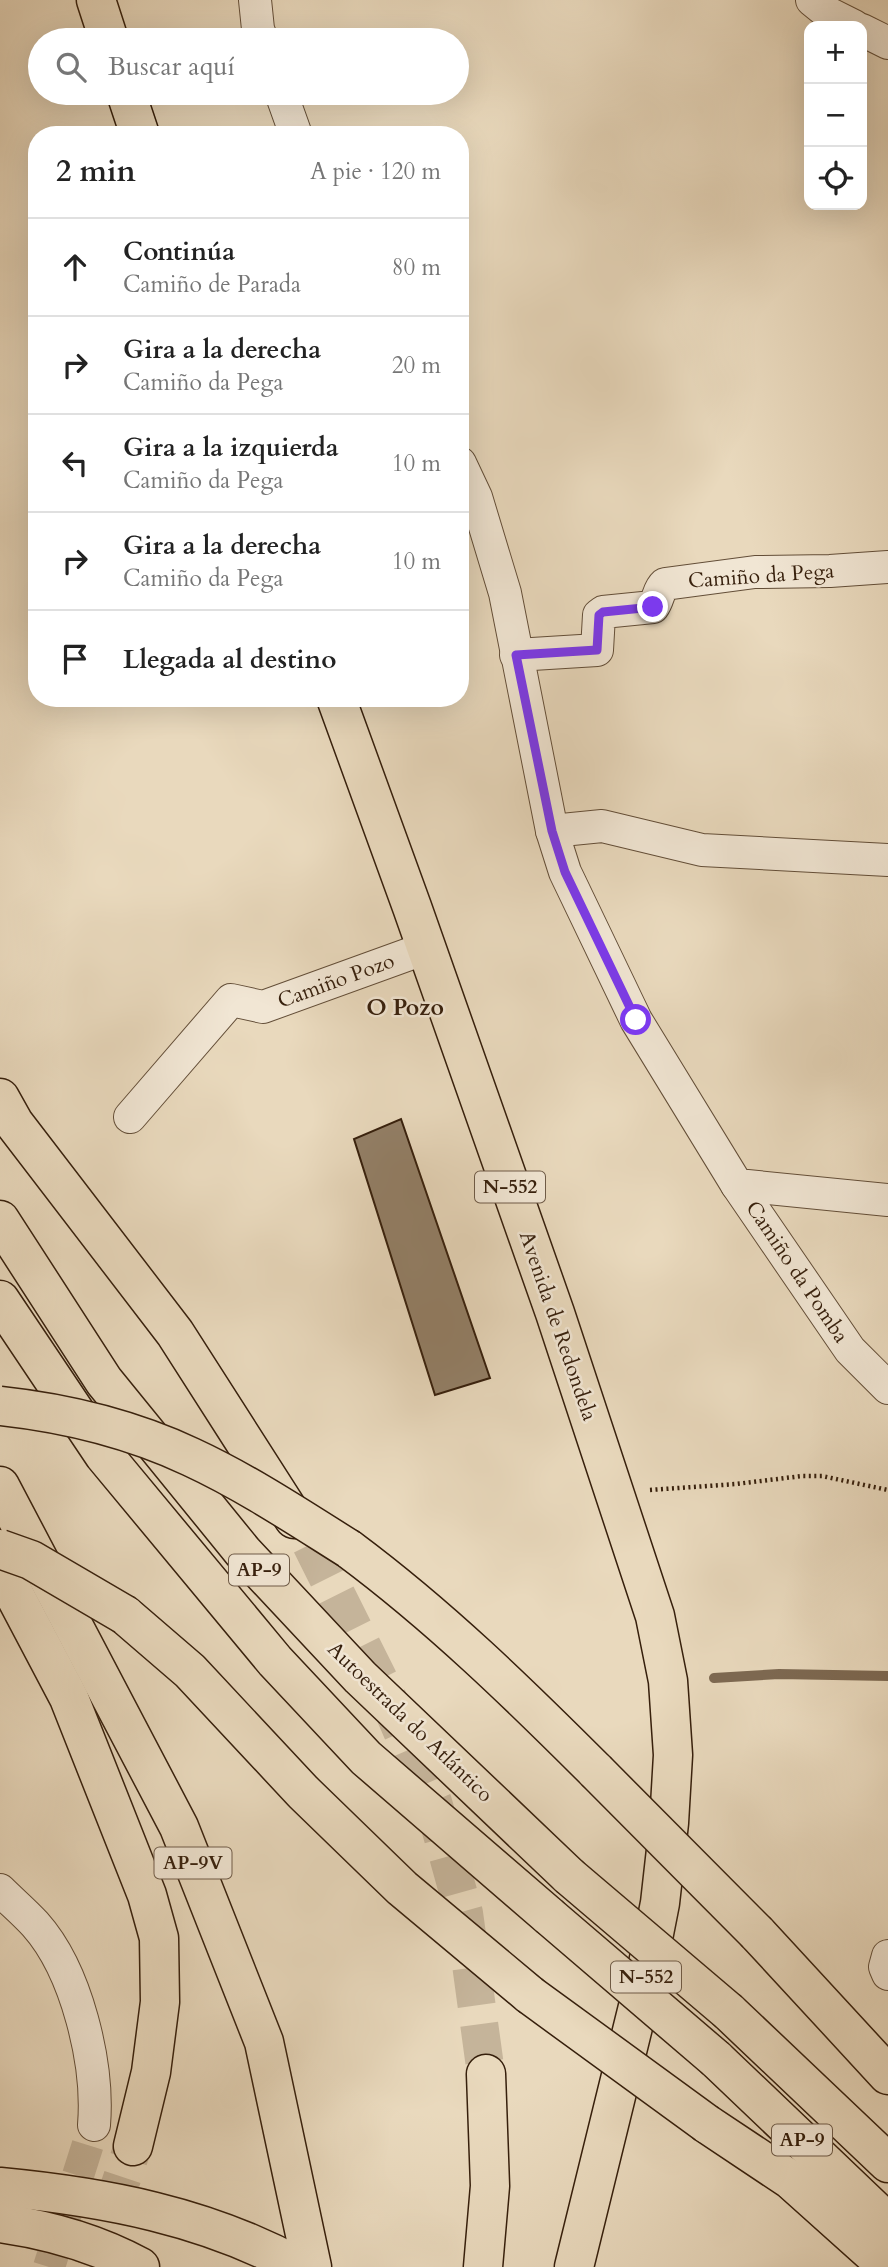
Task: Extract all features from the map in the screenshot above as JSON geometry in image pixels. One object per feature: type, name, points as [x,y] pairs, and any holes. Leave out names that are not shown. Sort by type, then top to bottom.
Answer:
[{"type":"highway","points":[[96,0],[105,28]]},
{"type":"highway","points":[[130,105],[137,126]]},
{"type":"highway","name":"Avenida de Redondela","points":[[339,707],[555,1314],[655,1616],[668,1681],[673,1755],[660,1903],[646,1974],[574,2267]]},
{"type":"highway","points":[[0,1098],[14,1123],[175,1333],[311,1544]]},
{"type":"highway","name":"Autoestrada do Atlántico","points":[[0,1220],[104,1381],[243,1552],[360,1677],[569,1876],[730,2012],[888,2163]]},
{"type":"highway","name":"AP-9","points":[[0,1300],[104,1455],[275,1661],[366,1758],[716,2059],[888,2222]]},
{"type":"highway","points":[[0,1406],[48,1411],[115,1429],[190,1456],[257,1491],[349,1549],[404,1590],[507,1682],[597,1772],[757,1933],[888,2075]]},
{"type":"highway","name":"AP-9V","points":[[0,1486],[179,1827],[260,2029],[312,2267]]},
{"type":"highway","points":[[0,1549],[32,1560],[125,1615],[190,1671],[303,1792],[402,1888],[530,1995],[707,2124],[791,2180],[888,2267]]},
{"type":"highway","points":[[0,1567],[69,1698],[147,1895],[159,1938],[160,2002],[151,2072],[132,2147]]},
{"type":"highway","points":[[483,2267],[490,2186],[486,2074]]},
{"type":"highway","points":[[0,2188],[84,2197],[154,2210],[198,2222],[262,2247],[299,2267]]},
{"type":"highway","points":[[0,2223],[33,2227],[73,2238],[113,2252],[140,2267]]},
{"type":"street","points":[[255,0],[258,28]]},
{"type":"street","points":[[812,0],[844,21]]},
{"type":"street","points":[[867,32],[888,43]]},
{"type":"street","points":[[285,105],[293,126]]},
{"type":"street","name":"Camiño da Pomba","points":[[469,482],[505,593],[552,831],[565,872],[636,1020],[737,1185],[850,1350],[888,1388]]},
{"type":"street","name":"Camiño da Pega","points":[[516,655],[597,650],[599,615],[603,612],[653,607],[665,584],[755,572],[830,572],[888,567]]},
{"type":"street","points":[[552,831],[601,826],[702,850],[888,860]]},
{"type":"street","name":"Camiño Pozo","points":[[130,1117],[231,1000],[263,1007],[426,948]]},
{"type":"street","points":[[737,1185],[888,1200]]},
{"type":"street","points":[[0,1890],[36,1925],[61,1964],[91,2053],[96,2099],[94,2125]]},
{"type":"street","points":[[888,1956],[885,1967],[888,1974]]},
{"type":"path","points":[[617,1502],[653,1489],[736,1484],[802,1475],[822,1476],[888,1490]]},
{"type":"building","points":[[401,1119],[490,1378],[435,1395],[354,1139]]},
{"type":"waterway","points":[[714,1678],[779,1674],[888,1676]]},
{"type":"tunnel","points":[[311,1544],[386,1694],[433,1802],[464,1913],[486,2074]]},
{"type":"tunnel","points":[[49,2267],[94,2125]]},
{"type":"tunnel","points":[[92,2267],[133,2146]]},
{"type":"district","name":"O Pozo","points":[[405,1007]]},
{"type":"route","points":[[636,1020],[565,872],[552,831],[516,655],[597,650],[599,615],[603,612],[653,607]]}]
